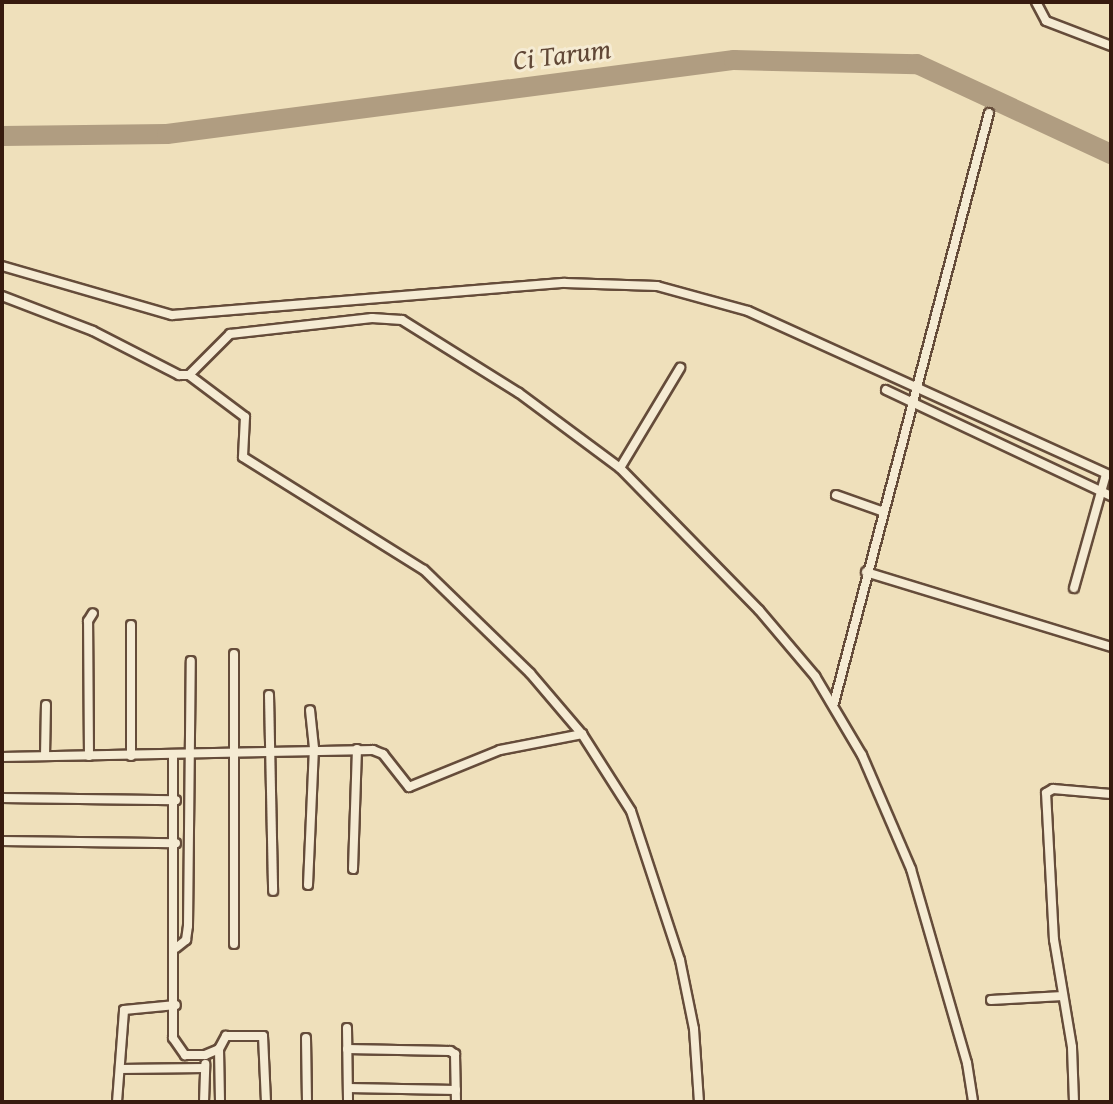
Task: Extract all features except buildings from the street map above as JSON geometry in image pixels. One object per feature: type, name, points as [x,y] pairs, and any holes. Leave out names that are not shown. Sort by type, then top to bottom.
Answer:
[{"type":"street","points":[[1036,2],[1046,21],[1111,46]]},
{"type":"street","points":[[834,703],[881,511],[989,113]]},
{"type":"street","points":[[2,266],[172,315],[565,283],[657,286],[748,311],[1109,475],[1101,491],[1074,588]]},
{"type":"street","points":[[2,296],[93,331],[167,371],[189,375],[245,417],[240,449],[245,459],[424,570],[530,673],[582,734],[631,811],[680,960],[694,1029],[699,1102]]},
{"type":"street","points":[[189,375],[230,334],[361,319],[402,320],[519,393],[620,468],[759,610],[834,703],[875,780],[911,869],[967,1063],[973,1102]]},
{"type":"street","points":[[620,468],[680,368]]},
{"type":"street","points":[[886,390],[1111,496]]},
{"type":"street","points":[[836,495],[881,511]]},
{"type":"street","points":[[866,572],[1111,647]]},
{"type":"street","points":[[89,756],[88,621],[93,613]]},
{"type":"street","points":[[131,625],[131,756]]},
{"type":"street","points":[[234,654],[234,944]]},
{"type":"street","points":[[176,948],[186,940],[188,926],[191,661]]},
{"type":"street","points":[[269,695],[273,891]]},
{"type":"street","points":[[45,756],[46,705]]},
{"type":"street","points":[[308,885],[314,748],[310,710]]},
{"type":"street","points":[[2,757],[357,749],[383,754],[409,787],[500,750],[582,734]]},
{"type":"street","points":[[353,869],[357,749]]},
{"type":"street","points":[[173,755],[177,1048],[185,1055],[205,1055],[219,1049]]},
{"type":"street","points":[[1074,1102],[1046,840],[1046,793],[1053,789],[1111,794]]},
{"type":"street","points":[[2,792],[2,799],[176,800]]},
{"type":"street","points":[[2,841],[176,843]]},
{"type":"street","points":[[991,1000],[1063,996]]},
{"type":"street","points":[[117,1102],[124,1010],[176,1005]]},
{"type":"street","points":[[347,1028],[348,1102]]},
{"type":"street","points":[[220,1102],[219,1049],[226,1036],[263,1036],[266,1102]]},
{"type":"street","points":[[306,1038],[307,1102]]},
{"type":"street","points":[[347,1049],[450,1051],[455,1054],[456,1102]]},
{"type":"street","points":[[204,1102],[205,1055]]},
{"type":"street","points":[[120,1069],[205,1068]]},
{"type":"street","points":[[348,1088],[456,1090]]},
{"type":"waterway","name":"Ci Tarum","points":[[2,136],[167,134],[734,60],[917,64],[1111,154]]}]
